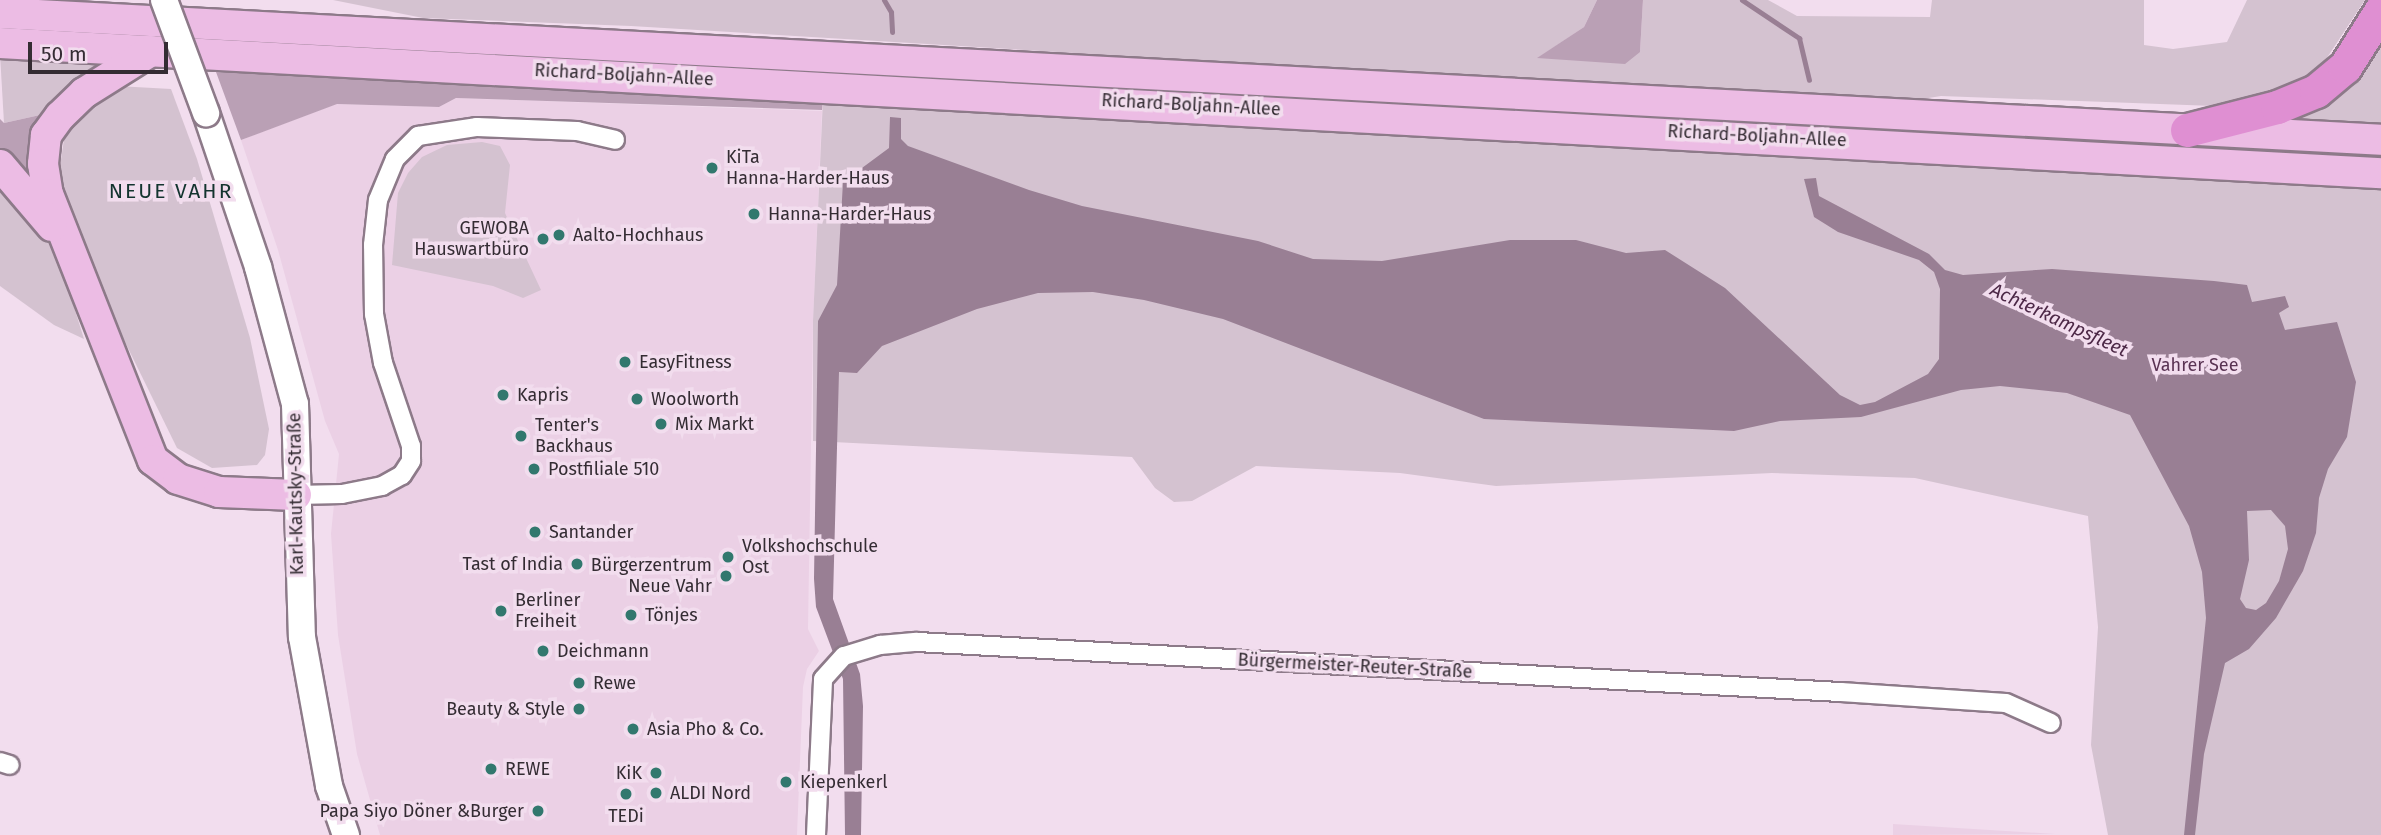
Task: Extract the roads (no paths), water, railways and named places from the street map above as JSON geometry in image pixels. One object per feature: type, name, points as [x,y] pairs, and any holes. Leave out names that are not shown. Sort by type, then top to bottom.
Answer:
[{"type":"highway","points":[[2187,130],[2277,107],[2316,91],[2345,66],[2381,10]]},
{"type":"main road","points":[[45,0],[88,18]]},
{"type":"main road","name":"Richard-Boljahn-Allee","points":[[0,13],[2381,140]]},
{"type":"main road","name":"Richard-Boljahn-Allee","points":[[0,43],[2381,173]]},
{"type":"main road","points":[[151,51],[85,93],[46,135],[43,164],[48,194],[153,460],[178,479],[219,492],[296,495]]},
{"type":"main road","points":[[0,165],[69,248]]},
{"type":"street","name":"Karl-Kautsky-Straße","points":[[163,0],[206,113],[258,267],[295,404],[302,638],[326,774],[346,835]]},
{"type":"street","points":[[296,495],[342,494],[382,486],[402,475],[411,461],[411,446],[383,363],[374,314],[372,269],[378,200],[395,159],[418,136],[477,127],[577,131],[615,140]]},
{"type":"street","name":"Bürgermeister-Reuter-Straße","points":[[816,835],[823,679],[833,664],[853,650],[917,642],[2006,703],[2051,723]]},
{"type":"water","name":"Vahrer See","points":[[890,117],[901,118],[901,139],[908,146],[1029,190],[1082,206],[1258,241],[1313,259],[1382,261],[1510,240],[1576,240],[1626,253],[1665,250],[1725,288],[1840,395],[1860,405],[1875,402],[1928,374],[1939,359],[1940,289],[1934,272],[1919,260],[1838,232],[1814,217],[1804,179],[1816,178],[1819,196],[1929,254],[1945,270],[1963,275],[2052,269],[2247,285],[2252,302],[2285,296],[2289,307],[2279,313],[2285,330],[2337,322],[2356,382],[2347,437],[2328,469],[2319,498],[2316,533],[2303,571],[2276,618],[2249,649],[2225,663],[2204,754],[2195,835],[2184,835],[2206,618],[2202,572],[2189,526],[2130,415],[2067,393],[2000,386],[1961,390],[1861,417],[1780,421],[1734,431],[1484,419],[1223,319],[1144,300],[1093,292],[1038,293],[977,309],[882,346],[857,373],[839,372],[833,599],[860,674],[863,706],[861,835],[845,835],[843,679],[816,607],[814,579],[818,321],[837,285],[843,182],[889,148]],"holes":[[[2271,510],[2285,526],[2288,549],[2279,581],[2266,603],[2256,610],[2246,608],[2240,599],[2249,560],[2247,511]]]},
{"type":"waterway","points":[[884,0],[891,12],[892,32]]},
{"type":"waterway","name":"Achterkampsfleet","points":[[1742,0],[1799,38],[1809,80]]},
{"type":"place","name":"KiTa Hanna-Harder-Haus","points":[[712,168]]},
{"type":"place","name":"Hanna-Harder-Haus","points":[[754,214]]},
{"type":"place","name":"Aalto-Hochhaus","points":[[559,235]]},
{"type":"place","name":"GEWOBA Hauswartbüro","points":[[543,239]]},
{"type":"place","name":"EasyFitness","points":[[625,362]]},
{"type":"place","name":"Kapris","points":[[503,395]]},
{"type":"place","name":"Woolworth","points":[[637,399]]},
{"type":"place","name":"Mix Markt","points":[[661,424]]},
{"type":"place","name":"Tenter's Backhaus","points":[[521,436]]},
{"type":"place","name":"Postfiliale 510","points":[[534,469]]},
{"type":"place","name":"Santander","points":[[535,532]]},
{"type":"place","name":"Volkshochschule Ost","points":[[728,557]]},
{"type":"place","name":"Tast of India","points":[[577,564]]},
{"type":"place","name":"Bürgerzentrum Neue Vahr","points":[[726,576]]},
{"type":"place","name":"Berliner Freiheit","points":[[501,611]]},
{"type":"place","name":"Tönjes","points":[[631,615]]},
{"type":"place","name":"Deichmann","points":[[543,651]]},
{"type":"place","name":"Rewe","points":[[579,683]]},
{"type":"place","name":"Beauty & Style","points":[[579,709]]},
{"type":"place","name":"Asia Pho & Co.","points":[[633,729]]},
{"type":"place","name":"REWE","points":[[491,769]]},
{"type":"place","name":"KiK","points":[[656,773]]},
{"type":"place","name":"Kiepenkerl","points":[[786,782]]},
{"type":"place","name":"ALDI Nord","points":[[656,793]]},
{"type":"place","name":"TEDi","points":[[626,794]]},
{"type":"place","name":"Papa Siyo Döner &Burger","points":[[538,811]]},
{"type":"district","name":"NEUE VAHR","points":[[171,191]]}]
